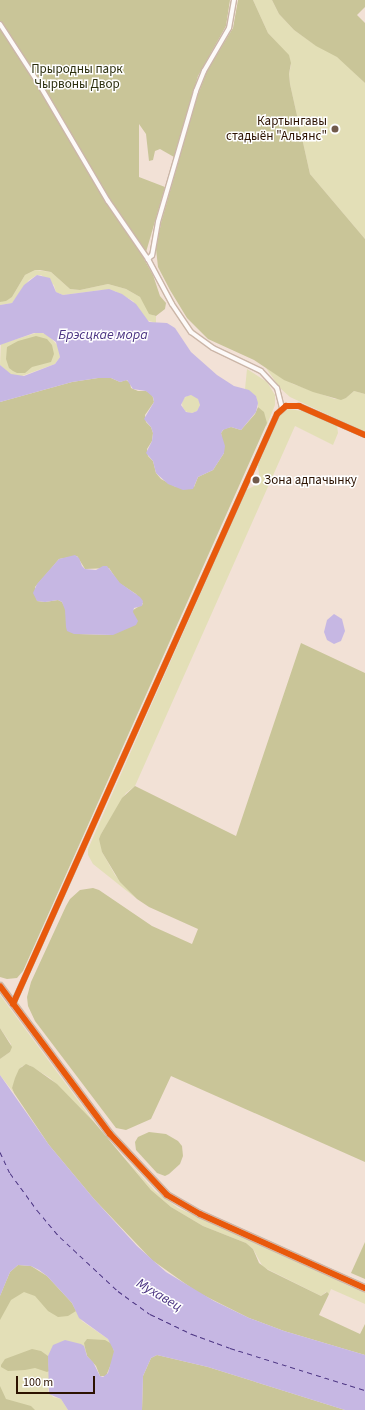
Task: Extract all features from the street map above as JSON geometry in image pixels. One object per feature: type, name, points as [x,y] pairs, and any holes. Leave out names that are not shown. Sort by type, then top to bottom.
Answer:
[{"type":"street","points":[[148,259],[152,255],[164,199],[196,90],[204,72],[230,28],[234,0]]},
{"type":"street","points":[[0,24],[39,84],[108,201],[148,259],[175,309],[192,332],[205,344],[261,371],[276,388],[282,408]]},
{"type":"street","points":[[13,1004],[277,414],[282,408],[299,406],[365,435]]},
{"type":"street","points":[[0,986],[110,1134],[167,1195],[200,1214],[365,1288]]},
{"type":"shaded area","name":"Картынгавы стадыён \"Альянс\"","points":[[253,0],[272,0],[279,14],[294,30],[315,45],[321,45],[340,59],[365,83],[365,239],[310,174],[290,84],[289,74],[291,65],[280,46],[268,33]]},
{"type":"shaded area","points":[[35,270],[51,272],[70,289],[80,290],[108,284],[126,289],[140,297],[154,316],[156,316],[156,323],[146,320],[133,301],[115,291],[101,290],[63,295],[56,292],[54,285],[41,275],[37,275],[29,280],[12,303],[0,305],[0,302],[12,297],[25,275]]},
{"type":"shaded area","points":[[39,332],[48,335],[58,346],[60,357],[55,364],[19,377],[10,374],[0,365],[1,344]]},
{"type":"shaded area","points":[[266,368],[293,384],[335,399],[346,398],[354,391],[365,394],[365,432],[290,397],[280,388]]},
{"type":"shaded area","points":[[247,369],[267,382],[275,395],[275,405],[266,427],[265,416],[258,407],[256,396],[245,389]]},
{"type":"shaded area","points":[[191,395],[197,398],[200,404],[197,410],[191,413],[185,410],[182,404],[185,398]]},
{"type":"shaded area","points":[[288,409],[303,411],[337,426],[338,433],[333,445],[295,426],[135,786],[126,793],[101,834],[102,852],[115,875],[137,899],[93,864],[88,855],[88,849],[246,490],[254,486],[259,475],[258,465],[278,419],[281,414]]},
{"type":"shaded area","points":[[0,995],[94,1122],[50,1078],[29,1065],[22,1066],[12,1088],[14,1093],[0,1075],[0,1059],[10,1052],[11,1044],[0,1028]]},
{"type":"shaded area","points":[[124,1157],[155,1191],[178,1208],[339,1279],[351,1287],[365,1291],[365,1304],[331,1289],[329,1294],[326,1292],[321,1296],[263,1267],[253,1249],[246,1243],[203,1226],[171,1207],[151,1190]]},
{"type":"shaded area","points":[[7,1279],[75,1308],[82,1321],[108,1339],[112,1344],[48,1363],[50,1380],[48,1391],[53,1397],[61,1399],[68,1410],[0,1410],[0,1296]]},
{"type":"green space","name":"Прыродны парк Чырвоны Двор","points":[[0,0],[230,0],[226,26],[198,76],[174,157],[160,149],[155,151],[153,160],[149,161],[146,134],[139,124],[139,177],[165,187],[144,259],[153,275],[160,296],[166,303],[165,309],[156,316],[149,314],[140,297],[126,289],[108,284],[80,290],[70,289],[51,272],[40,270],[35,270],[25,275],[12,297],[6,301],[0,302]]},
{"type":"green space","points":[[238,0],[253,0],[268,33],[289,55],[291,63],[289,74],[290,84],[310,174],[365,239],[365,394],[354,391],[346,398],[341,400],[313,392],[284,380],[254,360],[208,339],[187,318],[158,267],[156,249],[161,223],[196,100],[207,71],[233,28]]},
{"type":"green space","points":[[272,0],[365,0],[365,7],[357,15],[365,23],[365,83],[337,57],[316,46],[294,30],[279,14]]},
{"type":"green space","points":[[36,336],[47,339],[52,345],[54,354],[51,362],[32,367],[25,373],[17,373],[13,371],[9,368],[6,359],[7,347],[18,341]]},
{"type":"green space","points":[[98,378],[111,378],[120,382],[126,380],[130,383],[131,388],[138,391],[146,391],[152,394],[154,402],[145,415],[146,422],[151,427],[153,433],[152,441],[147,449],[148,456],[153,461],[156,473],[161,479],[176,487],[194,487],[198,477],[213,470],[224,453],[221,433],[224,429],[231,427],[241,430],[255,414],[258,407],[264,412],[267,423],[23,971],[17,978],[7,979],[0,977],[0,402],[72,382]],"holes":[[[77,556],[85,569],[109,568],[119,583],[136,594],[143,604],[133,610],[133,615],[137,620],[110,635],[79,634],[62,602],[58,600],[45,602],[37,601],[35,587],[59,559]]]},
{"type":"green space","points":[[301,643],[365,673],[365,1162],[171,1076],[151,1119],[126,1130],[116,1128],[35,1021],[28,1006],[27,997],[31,982],[66,906],[70,899],[80,890],[93,888],[99,890],[152,926],[192,944],[198,929],[149,907],[137,899],[120,882],[102,852],[99,839],[122,798],[135,786],[236,836]]},
{"type":"green space","points":[[0,1028],[12,1047],[10,1052],[0,1059]]},
{"type":"green space","points":[[26,1064],[33,1067],[57,1084],[94,1122],[151,1190],[171,1207],[203,1226],[246,1243],[253,1249],[259,1263],[268,1270],[321,1296],[327,1292],[329,1294],[319,1315],[360,1334],[365,1324],[365,1355],[284,1331],[249,1318],[197,1292],[152,1260],[94,1199],[49,1145],[14,1093],[12,1088],[15,1078],[19,1069]]},
{"type":"green space","points":[[149,1132],[166,1134],[178,1141],[182,1146],[183,1156],[180,1164],[165,1176],[157,1173],[136,1150],[135,1142],[138,1137]]},
{"type":"green space","points":[[365,1242],[365,1279],[351,1273]]},
{"type":"green space","points":[[18,1265],[31,1266],[47,1276],[72,1303],[76,1311],[68,1316],[58,1317],[48,1311],[35,1296],[24,1292],[11,1300],[0,1320],[0,1296],[10,1272]]},
{"type":"green space","points":[[87,1339],[105,1340],[112,1344],[114,1357],[106,1376],[100,1376],[96,1366],[87,1356],[84,1343]]},
{"type":"green space","points":[[32,1349],[41,1351],[48,1356],[49,1371],[47,1372],[35,1368],[8,1371],[1,1367],[5,1359]]},
{"type":"green space","points":[[157,1355],[208,1367],[345,1410],[142,1410],[143,1376],[151,1358]]},
{"type":"green space","points":[[0,1386],[6,1399],[31,1406],[35,1410],[0,1410]]},
{"type":"water","name":"Брэсцкае мора","points":[[37,275],[50,278],[56,292],[63,295],[109,289],[122,294],[136,304],[149,322],[167,323],[175,328],[191,352],[217,375],[234,386],[249,390],[256,396],[258,403],[256,412],[241,430],[231,427],[223,430],[221,433],[225,446],[224,453],[213,470],[198,477],[193,489],[183,490],[168,484],[156,473],[153,461],[146,453],[152,441],[153,433],[151,427],[144,419],[154,402],[153,397],[146,391],[133,389],[127,380],[120,382],[111,378],[98,378],[72,382],[0,402],[0,365],[11,374],[24,376],[55,364],[60,357],[56,342],[43,333],[34,333],[0,345],[0,305],[12,303],[24,285]],"holes":[[[191,395],[198,399],[200,405],[197,411],[192,413],[186,412],[181,405],[185,397]]]},
{"type":"water","points":[[75,555],[79,558],[85,569],[96,570],[103,566],[107,566],[120,583],[140,597],[143,601],[142,606],[134,608],[133,612],[138,621],[136,625],[113,635],[74,634],[67,631],[65,610],[62,602],[58,600],[45,602],[37,601],[33,593],[37,584],[59,559]]},
{"type":"water","points":[[334,614],[342,619],[345,631],[341,641],[334,644],[327,640],[324,632],[327,620]]},
{"type":"water","name":"Мухавец","points":[[0,1075],[49,1145],[94,1199],[137,1246],[166,1272],[214,1301],[249,1318],[284,1331],[365,1355],[365,1410],[345,1410],[208,1367],[157,1355],[151,1358],[143,1376],[142,1410],[68,1410],[61,1399],[49,1394],[48,1356],[53,1345],[65,1340],[81,1344],[84,1346],[87,1356],[93,1362],[100,1376],[103,1377],[108,1373],[114,1351],[108,1339],[79,1318],[72,1303],[47,1276],[31,1266],[18,1265],[10,1272],[0,1296]]},
{"type":"ferry route","points":[[0,1152],[10,1173],[37,1210],[60,1237],[118,1291],[150,1314],[192,1334],[230,1348],[365,1390]]},
{"type":"cycle path","points":[[13,1004],[277,414],[286,406],[299,406],[365,435]]},
{"type":"cycle path","points":[[0,986],[110,1134],[167,1195],[200,1214],[365,1288]]},
{"type":"place","name":"Картынгавы стадыён \"Альянс\"","points":[[335,129]]},
{"type":"place","name":"Зона адпачынку","points":[[256,480]]}]
